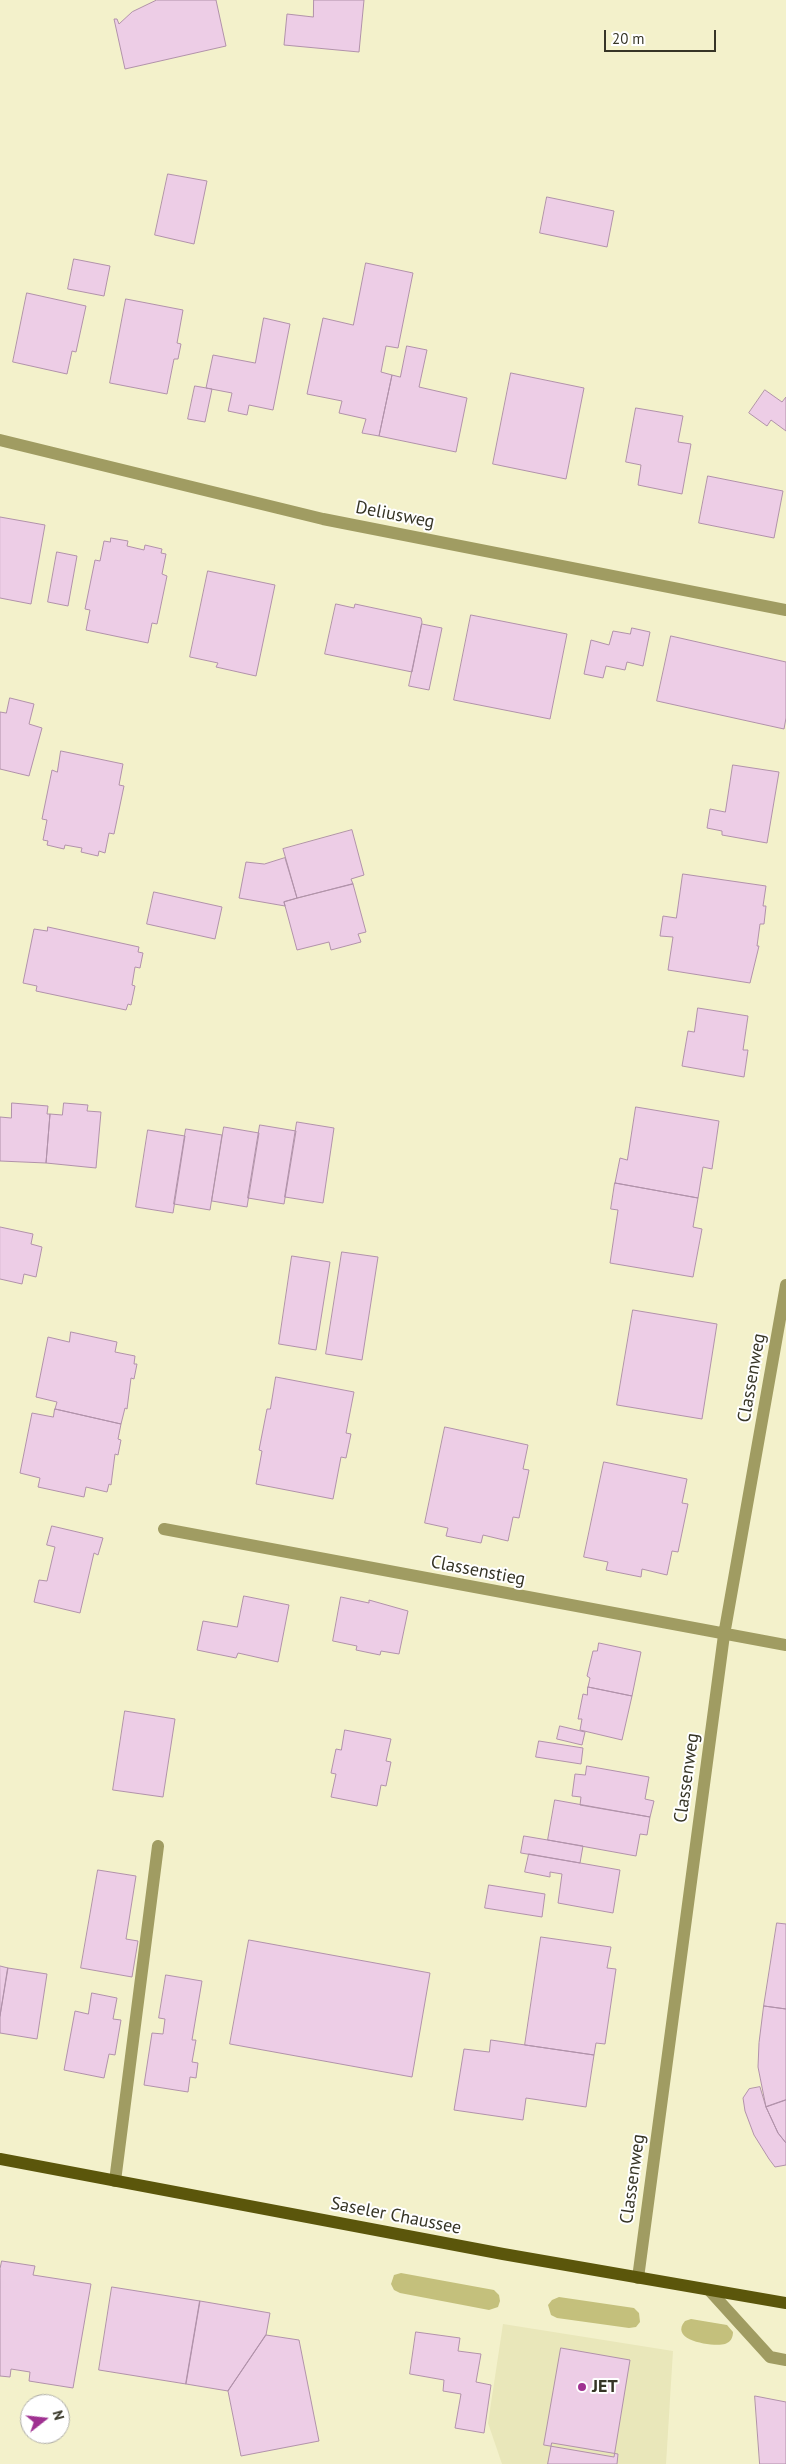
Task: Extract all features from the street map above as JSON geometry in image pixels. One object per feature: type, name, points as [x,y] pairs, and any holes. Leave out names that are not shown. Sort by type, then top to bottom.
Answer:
[{"type":"main road","name":"Saseler Chaussee","points":[[0,2159],[638,2278],[786,2303]]},
{"type":"street","name":"Deliusweg","points":[[0,440],[323,519],[786,610]]},
{"type":"street","name":"Classenweg","points":[[638,2278],[724,1635],[786,1285]]},
{"type":"street","name":"Classenstieg","points":[[164,1529],[724,1635],[786,1645]]},
{"type":"street","points":[[115,2181],[158,1846]]},
{"type":"street","points":[[710,2291],[770,2357],[786,2360]]},
{"type":"shaded area","points":[[401,2273],[494,2290],[499,2295],[500,2301],[498,2307],[489,2310],[400,2293],[394,2290],[391,2284],[394,2275]]},
{"type":"shaded area","points":[[559,2297],[634,2308],[639,2313],[640,2322],[636,2327],[629,2328],[557,2318],[551,2315],[548,2305],[552,2300]]},
{"type":"shaded area","points":[[691,2319],[727,2325],[733,2332],[730,2341],[719,2345],[687,2338],[681,2328],[685,2321]]},
{"type":"shaded area","name":"JET","points":[[503,2324],[673,2351],[666,2464],[502,2464],[488,2423]]},
{"type":"building","points":[[157,0],[216,0],[226,46],[125,69],[114,19],[117,19],[119,24],[132,12]]},
{"type":"building","points":[[314,0],[364,0],[359,52],[284,45],[287,14],[313,17]]},
{"type":"building","points":[[168,174],[207,181],[194,244],[155,235]]},
{"type":"building","points":[[547,197],[614,211],[607,247],[540,233]]},
{"type":"building","points":[[74,259],[110,266],[104,296],[68,289]]},
{"type":"building","points":[[366,263],[413,273],[398,348],[386,346],[381,372],[392,375],[379,436],[362,433],[366,419],[339,413],[342,401],[307,394],[323,318],[353,325]]},
{"type":"building","points":[[27,293],[86,306],[76,352],[72,351],[67,374],[13,362]]},
{"type":"building","points":[[126,299],[183,310],[177,343],[181,344],[178,359],[174,359],[167,394],[110,383]]},
{"type":"building","points":[[264,318],[290,324],[273,410],[249,405],[247,415],[228,411],[232,393],[206,388],[213,355],[255,363]]},
{"type":"building","points":[[407,346],[427,350],[419,387],[467,398],[456,452],[379,436],[392,375],[400,377]]},
{"type":"building","points":[[511,373],[584,388],[566,479],[493,464]]},
{"type":"building","points":[[195,386],[212,389],[205,422],[188,419]]},
{"type":"building","points":[[765,390],[782,402],[786,397],[786,431],[771,420],[767,426],[749,413]]},
{"type":"building","points":[[636,408],[683,416],[678,442],[691,444],[682,494],[638,485],[641,465],[626,462]]},
{"type":"building","points":[[708,476],[783,491],[774,538],[699,523]]},
{"type":"building","points":[[0,517],[45,525],[31,604],[0,598]]},
{"type":"building","points":[[111,538],[128,541],[127,546],[144,550],[145,545],[162,549],[161,553],[166,554],[162,574],[167,576],[157,624],[152,623],[148,643],[86,630],[90,610],[85,609],[95,560],[100,561],[104,541],[110,542]]},
{"type":"building","points":[[57,552],[77,556],[68,606],[48,602]]},
{"type":"building","points":[[208,571],[275,585],[256,676],[216,667],[218,663],[190,657]]},
{"type":"building","points":[[336,604],[354,608],[355,604],[421,618],[422,622],[412,672],[325,654]]},
{"type":"building","points":[[471,615],[567,634],[550,719],[454,700]]},
{"type":"building","points":[[422,624],[442,628],[429,690],[409,686]]},
{"type":"building","points":[[632,628],[650,632],[643,666],[627,662],[625,670],[606,666],[603,678],[584,674],[591,640],[609,645],[613,631],[630,634]]},
{"type":"building","points":[[671,636],[786,662],[786,718],[784,729],[657,701]]},
{"type":"building","points":[[10,698],[34,704],[29,724],[42,728],[29,776],[0,769],[0,712],[6,713]]},
{"type":"building","points":[[61,751],[123,764],[119,785],[124,786],[114,834],[109,833],[105,853],[99,851],[98,856],[81,852],[82,848],[65,845],[64,849],[47,845],[48,841],[43,840],[47,820],[42,819],[52,770],[57,772]]},
{"type":"building","points":[[733,765],[779,772],[767,843],[722,835],[722,831],[707,828],[710,809],[725,812]]},
{"type":"building","points":[[352,830],[364,875],[351,879],[353,884],[297,898],[283,849]]},
{"type":"building","points":[[285,858],[297,898],[284,902],[285,906],[239,898],[246,862],[264,864]]},
{"type":"building","points":[[683,874],[766,886],[763,906],[766,906],[764,924],[760,924],[757,946],[759,946],[750,983],[668,970],[673,937],[660,936],[663,916],[676,918]]},
{"type":"building","points":[[353,884],[366,932],[358,934],[361,942],[331,950],[329,942],[297,950],[284,902]]},
{"type":"building","points":[[154,892],[222,907],[215,939],[147,924]]},
{"type":"building","points":[[48,927],[139,947],[138,952],[143,953],[140,968],[135,967],[132,985],[135,986],[131,1005],[128,1004],[126,1010],[36,991],[37,986],[23,983],[34,929],[47,931]]},
{"type":"building","points":[[698,1008],[748,1016],[743,1050],[748,1050],[744,1077],[682,1066],[688,1031],[694,1032]]},
{"type":"building","points":[[12,1103],[48,1106],[47,1114],[50,1114],[46,1163],[0,1161],[0,1117],[11,1118]]},
{"type":"building","points":[[64,1103],[88,1105],[87,1111],[101,1112],[96,1168],[46,1163],[50,1114],[62,1115]]},
{"type":"building","points":[[636,1107],[719,1121],[712,1169],[703,1167],[698,1198],[615,1183],[620,1158],[627,1160]]},
{"type":"building","points":[[297,1122],[334,1128],[323,1203],[285,1197]]},
{"type":"building","points":[[260,1125],[296,1131],[284,1204],[248,1198]]},
{"type":"building","points":[[224,1127],[259,1133],[247,1207],[212,1201]]},
{"type":"building","points":[[186,1129],[222,1135],[210,1210],[174,1204]]},
{"type":"building","points":[[148,1130],[185,1136],[173,1213],[136,1207]]},
{"type":"building","points":[[615,1183],[698,1198],[693,1227],[702,1229],[693,1277],[610,1263],[618,1210],[611,1209]]},
{"type":"building","points":[[0,1227],[33,1234],[31,1244],[42,1247],[36,1277],[24,1274],[22,1284],[0,1279]]},
{"type":"building","points":[[342,1252],[378,1257],[362,1360],[326,1354]]},
{"type":"building","points":[[292,1256],[330,1262],[316,1350],[279,1344]]},
{"type":"building","points":[[633,1310],[717,1324],[702,1419],[617,1405]]},
{"type":"building","points":[[71,1332],[117,1342],[115,1352],[135,1356],[134,1364],[137,1364],[134,1379],[131,1378],[127,1409],[125,1408],[121,1424],[55,1409],[57,1402],[36,1397],[48,1337],[69,1342]]},
{"type":"building","points":[[276,1377],[354,1392],[346,1433],[351,1434],[346,1458],[341,1457],[333,1499],[256,1484],[262,1451],[259,1450],[267,1409],[270,1409]]},
{"type":"building","points":[[55,1409],[121,1424],[118,1439],[121,1440],[118,1455],[115,1454],[111,1485],[109,1484],[107,1492],[86,1487],[84,1497],[38,1487],[40,1478],[20,1473],[32,1413],[53,1417]]},
{"type":"building","points":[[445,1427],[528,1445],[523,1469],[529,1470],[519,1518],[513,1517],[508,1541],[483,1535],[481,1543],[446,1536],[448,1528],[425,1523]]},
{"type":"building","points":[[604,1462],[687,1479],[682,1503],[688,1504],[678,1552],[672,1551],[667,1575],[642,1569],[641,1577],[606,1570],[608,1562],[584,1557]]},
{"type":"building","points":[[52,1526],[103,1538],[98,1555],[94,1553],[80,1613],[34,1602],[39,1580],[47,1581],[55,1547],[47,1545]]},
{"type":"building","points":[[244,1596],[289,1605],[278,1662],[238,1653],[236,1658],[197,1650],[203,1621],[237,1627]]},
{"type":"building","points":[[341,1597],[369,1603],[369,1600],[408,1611],[399,1654],[381,1651],[380,1655],[356,1650],[357,1646],[333,1641]]},
{"type":"building","points":[[599,1643],[641,1652],[632,1696],[588,1687],[590,1678],[587,1676],[593,1651],[597,1651]]},
{"type":"building","points":[[588,1687],[632,1696],[622,1740],[580,1730],[582,1719],[578,1719],[583,1694],[587,1695]]},
{"type":"building","points":[[125,1711],[175,1719],[163,1797],[113,1790]]},
{"type":"building","points":[[560,1726],[585,1732],[582,1745],[557,1739]]},
{"type":"building","points":[[345,1730],[391,1739],[386,1761],[391,1762],[386,1786],[381,1785],[377,1806],[331,1797],[336,1774],[331,1773],[336,1749],[341,1750]]},
{"type":"building","points":[[539,1741],[583,1748],[581,1764],[536,1757]]},
{"type":"building","points":[[587,1766],[649,1777],[645,1799],[654,1801],[650,1817],[580,1805],[581,1797],[572,1796],[575,1774],[585,1775]]},
{"type":"building","points":[[555,1800],[650,1817],[647,1835],[640,1834],[636,1856],[548,1840]]},
{"type":"building","points":[[524,1836],[583,1846],[580,1863],[521,1853]]},
{"type":"building","points":[[529,1854],[620,1870],[613,1913],[558,1903],[562,1874],[550,1872],[550,1877],[525,1872]]},
{"type":"building","points":[[98,1870],[136,1876],[126,1939],[138,1941],[132,1977],[81,1968]]},
{"type":"building","points":[[489,1885],[545,1894],[542,1917],[485,1908]]},
{"type":"building","points":[[777,1923],[786,1924],[786,2009],[764,2006]]},
{"type":"building","points":[[541,1937],[611,1947],[607,1968],[616,1969],[605,2044],[596,2043],[594,2055],[525,2045]]},
{"type":"building","points":[[249,1940],[430,1973],[412,2077],[230,2044]]},
{"type":"building","points":[[0,1966],[8,1968],[0,2016]]},
{"type":"building","points":[[8,1968],[47,1974],[37,2039],[0,2033],[0,2016]]},
{"type":"building","points":[[166,1975],[202,1981],[192,2040],[196,2040],[192,2062],[198,2063],[196,2078],[190,2077],[188,2092],[144,2085],[152,2033],[163,2034],[165,2019],[159,2018]]},
{"type":"building","points":[[92,1993],[117,1998],[113,2019],[121,2020],[115,2055],[109,2054],[104,2078],[64,2070],[75,2011],[88,2014]]},
{"type":"building","points":[[764,2006],[786,2009],[786,2100],[766,2107],[758,2067]]},
{"type":"building","points":[[491,2040],[594,2055],[586,2107],[526,2098],[523,2120],[454,2110],[464,2049],[489,2052]]},
{"type":"building","points":[[760,2087],[766,2107],[778,2133],[786,2143],[786,2165],[775,2167],[754,2135],[745,2111],[743,2098],[749,2089]]},
{"type":"building","points":[[786,2100],[786,2143],[778,2133],[766,2107]]},
{"type":"building","points":[[2,2261],[35,2266],[33,2275],[91,2284],[73,2388],[29,2381],[30,2372],[11,2369],[10,2377],[0,2376],[0,2269]]},
{"type":"building","points":[[112,2287],[200,2301],[186,2384],[99,2370]]},
{"type":"building","points":[[200,2301],[270,2313],[266,2335],[228,2391],[186,2384]]},
{"type":"building","points":[[416,2332],[460,2338],[458,2351],[481,2354],[476,2382],[491,2385],[484,2433],[455,2428],[461,2394],[443,2391],[444,2380],[410,2374]]},
{"type":"building","points":[[266,2335],[299,2340],[319,2441],[241,2456],[228,2391]]},
{"type":"building","points":[[561,2348],[630,2360],[614,2457],[544,2445]]},
{"type":"building","points":[[755,2396],[786,2402],[786,2464],[760,2464]]},
{"type":"building","points":[[552,2443],[618,2454],[617,2464],[548,2464]]},
{"type":"place","name":"JET","points":[[582,2387]]}]
